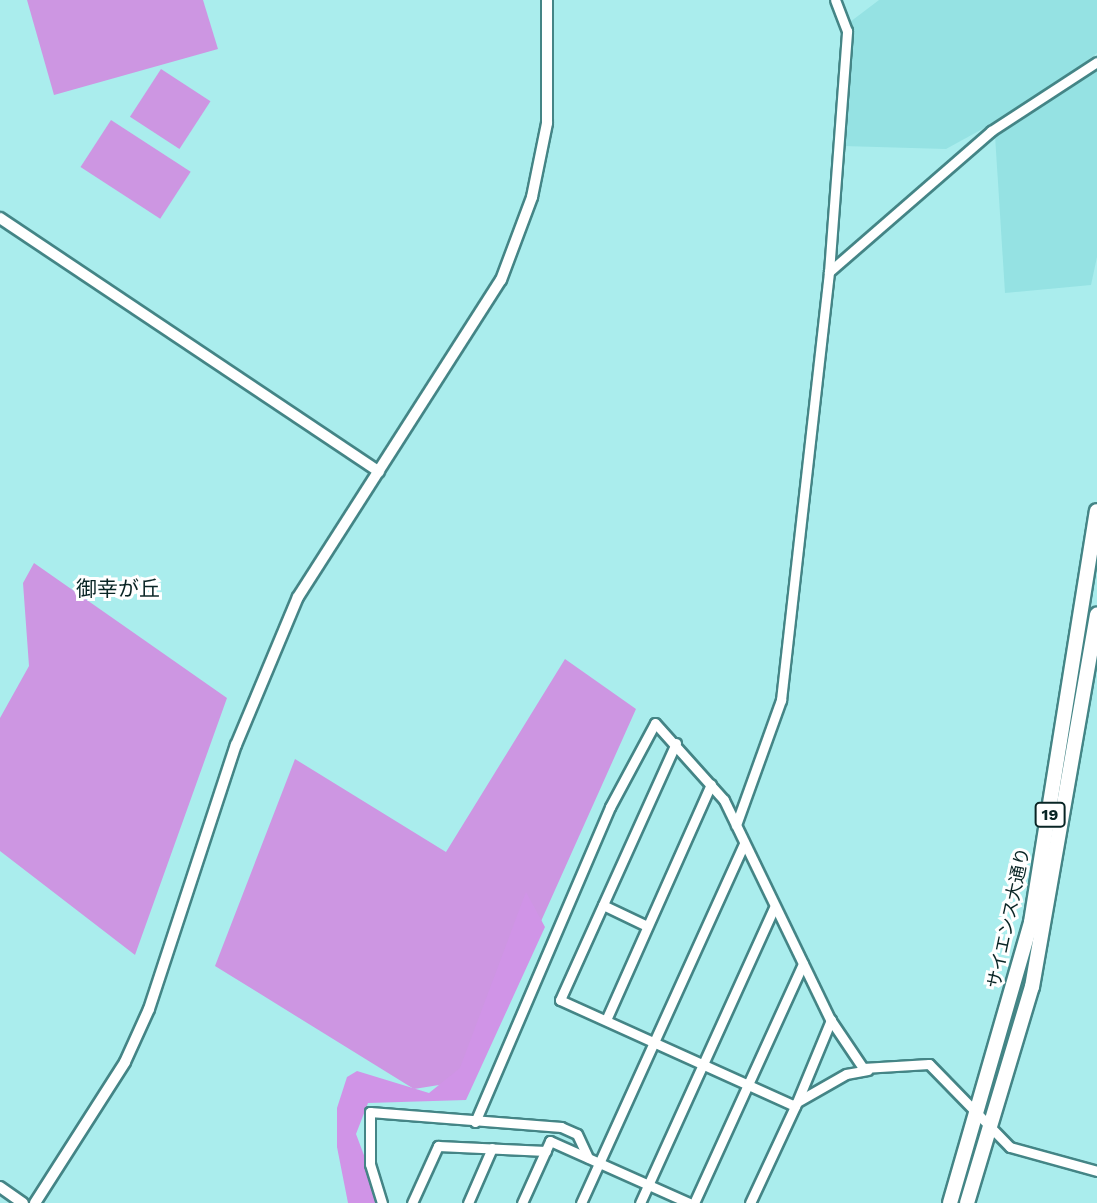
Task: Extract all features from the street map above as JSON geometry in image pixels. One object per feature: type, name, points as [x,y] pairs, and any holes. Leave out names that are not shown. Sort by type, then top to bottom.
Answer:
[{"type":"main road","name":"サイエンス大通り","points":[[950,1203],[980,1114],[1031,922],[1097,511]]},
{"type":"main road","name":"サイエンス大通り","points":[[967,1203],[992,1129],[1032,986],[1097,615]]},
{"type":"street","points":[[35,1203],[125,1062],[163,970],[264,676],[298,597],[501,280],[532,197],[551,74],[547,0]]},
{"type":"street","points":[[736,825],[781,700],[829,272],[847,31],[835,0]]},
{"type":"street","points":[[829,272],[991,131],[1097,61]]},
{"type":"street","points":[[0,218],[379,472]]},
{"type":"street","points":[[475,1122],[610,807],[655,723],[711,784],[736,825],[831,1020],[870,1070]]},
{"type":"street","points":[[676,743],[560,1000],[796,1104]]},
{"type":"street","points":[[606,1020],[711,784]]},
{"type":"street","points":[[581,1203],[744,843]]},
{"type":"street","points":[[603,905],[648,926]]},
{"type":"street","points":[[640,1203],[774,907]]},
{"type":"street","points":[[522,1203],[550,1141],[692,1203],[803,964]]},
{"type":"street","points":[[750,1203],[831,1020]]},
{"type":"street","points":[[796,1104],[846,1074],[929,1065],[1010,1147],[1097,1171]]},
{"type":"street","points":[[382,1203],[370,1164],[370,1112],[561,1127],[577,1134],[588,1157]]},
{"type":"street","points":[[412,1203],[438,1146],[545,1151]]},
{"type":"street","points":[[468,1203],[492,1148]]},
{"type":"street","points":[[0,1187],[23,1203]]},
{"type":"shaded area","points":[[27,0],[203,0],[218,49],[54,95]]},
{"type":"shaded area","points":[[879,0],[1097,0],[1097,53],[1037,99],[946,149],[843,146],[850,22]]},
{"type":"shaded area","points":[[161,69],[210,101],[179,149],[130,117]]},
{"type":"shaded area","points":[[1097,69],[1097,257],[1091,285],[1005,293],[995,135]]},
{"type":"shaded area","points":[[111,120],[191,172],[160,219],[81,167]]},
{"type":"shaded area","points":[[34,563],[227,698],[135,955],[0,851],[0,718],[29,666],[23,583]]},
{"type":"shaded area","points":[[565,659],[636,709],[470,1080],[414,1089],[215,966],[295,759],[446,852]]},
{"type":"shaded area","points":[[526,892],[545,927],[466,1100],[368,1103],[356,1134],[382,1203],[348,1203],[337,1147],[337,1108],[347,1077],[357,1071],[429,1093],[460,1068]]},
{"type":"district","name":"御幸が丘","points":[[118,589]]}]
